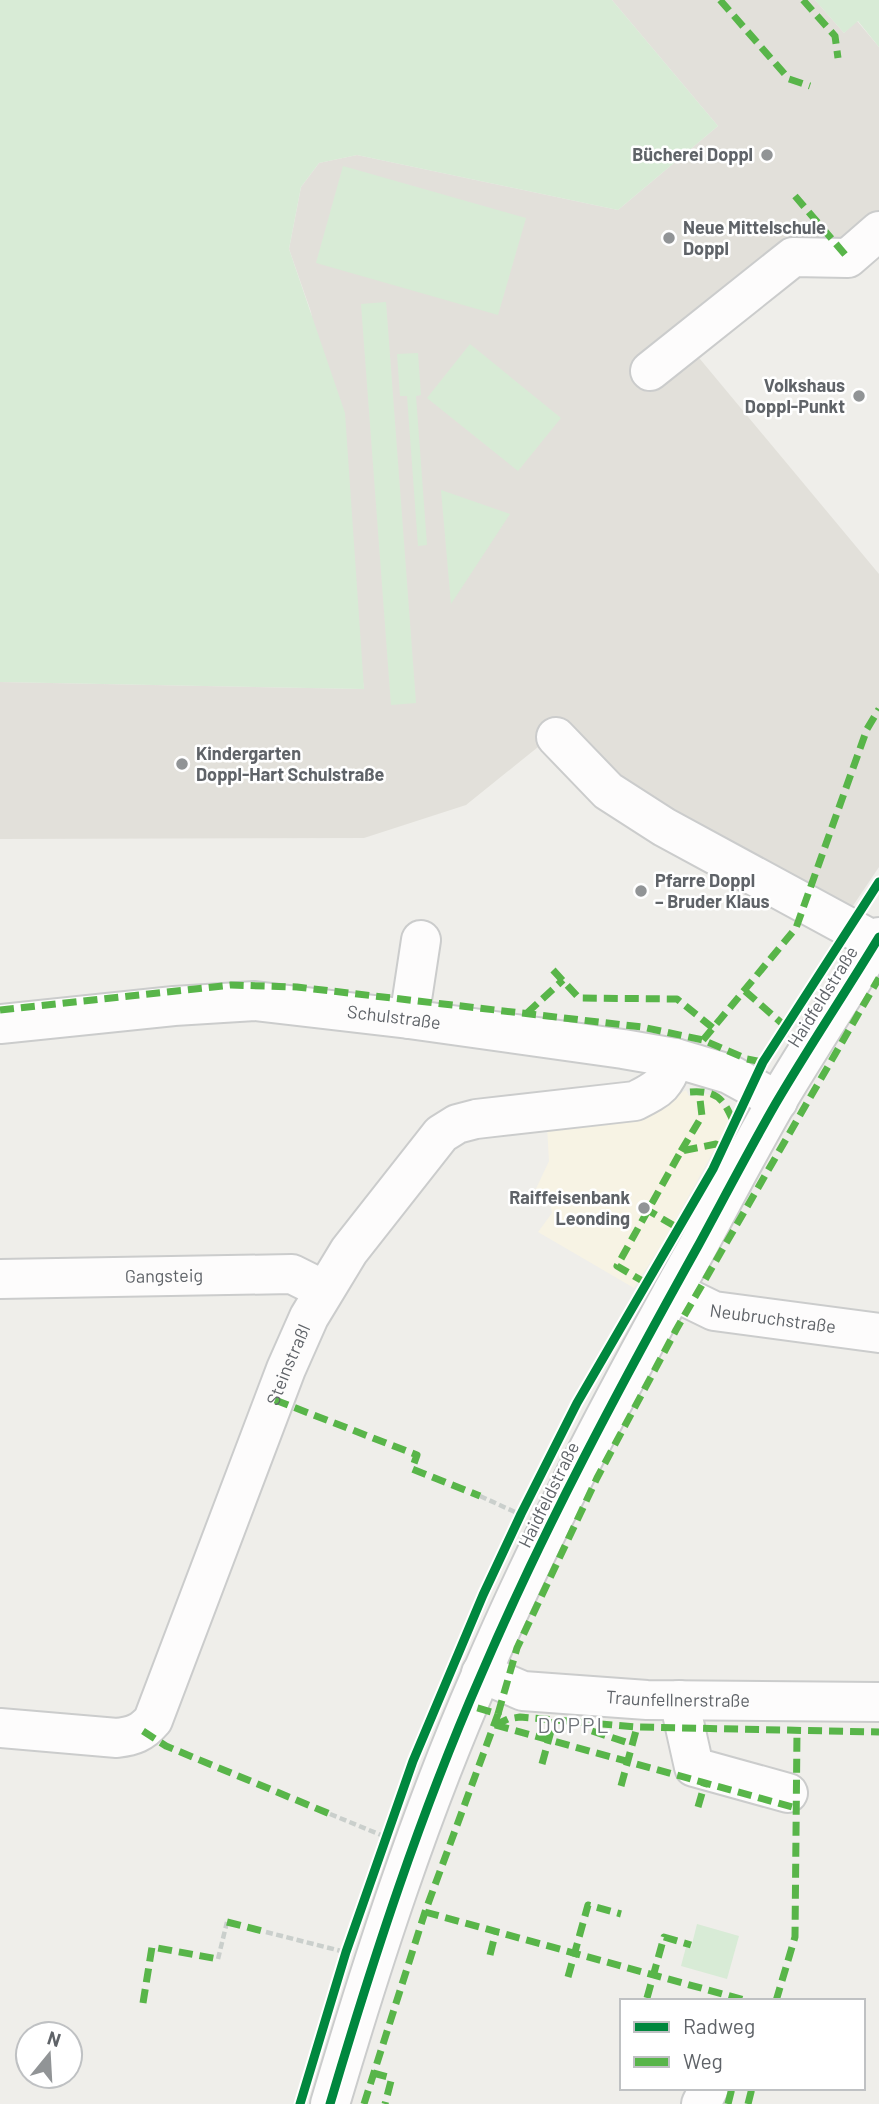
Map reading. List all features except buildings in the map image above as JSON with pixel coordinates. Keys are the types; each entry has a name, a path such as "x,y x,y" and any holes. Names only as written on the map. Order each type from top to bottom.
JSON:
{"street":[{"path":"650,371 793,257 848,258 879,231"},
{"path":"556,737 608,791 752,876 877,940"},
{"path":"409,1019 421,940"},
{"name":"Haidfeldstraße","path":"330,2104 423,1815 481,1673 620,1388 778,1101 877,940"},
{"name":"Schulstraße","path":"0,1024 174,1006 255,1001 409,1019 675,1058 729,1074 778,1101"},
{"name":"Steinstraßl","path":"0,1728 117,1738 143,1731 153,1720 286,1369 309,1317 349,1251 441,1135 457,1124 475,1119 635,1101 655,1091 667,1079 675,1058"},
{"name":"Gangsteig","path":"0,1279 292,1274 324,1290"},
{"name":"Neubruchstraße","path":"673,1291 714,1311 879,1333"},
{"name":"Traunfellnerstraße","path":"481,1673 523,1691 647,1700 879,1702"},
{"path":"680,1700 694,1767 788,1793"}],"path":[{"path":"480,1496 521,1514"},
{"path":"330,1814 386,1837"},
{"path":"218,1959 227,1922"},
{"path":"265,1932 346,1952"}],"shaded area":[{"path":"612,0 815,0 844,33 857,21 879,47 879,225 808,265 695,353 879,574 879,867 836,931 543,743 466,805 364,838 0,839 0,682 364,689 311,312 289,249 301,187 319,163 357,155 618,210 718,126"},
{"path":"686,1090 689,1096 707,1094 717,1099 728,1116 728,1125 665,1239 634,1288 538,1232 552,1213 551,1207 533,1195 549,1161 547,1126 668,1101"}],"green space":[{"path":"0,0 612,0 718,126 618,210 357,155 319,163 301,187 289,249 345,413 364,689 0,682"},
{"path":"815,0 879,0 879,47 858,21 844,33"},
{"path":"343,166 526,218 498,315 316,263"},
{"path":"386,302 416,703 391,705 361,304"},
{"path":"470,344 561,418 518,471 427,398"},
{"path":"418,353 421,395 416,396 427,545 418,546 407,396 400,396 397,354"},
{"path":"441,490 510,514 451,604"},
{"path":"697,1924 739,1936 727,1979 681,1966 686,1947 691,1948"}],"marked path":[{"path":"720,0 789,79 810,86"},
{"path":"803,0 835,36 838,58"},
{"path":"795,196 848,258"},
{"path":"703,1040 796,928 867,729 879,709"},
{"path":"553,970 579,998 677,999 713,1028"},
{"path":"498,1714 517,1648 597,1478 676,1330 879,978"},
{"path":"527,1013 563,980"},
{"path":"0,1010 231,985 297,987 642,1027 703,1040 747,1059 763,1062"},
{"path":"745,991 786,1027"},
{"path":"681,1151 702,1116 699,1091"},
{"path":"690,1092 715,1095 724,1103 735,1125"},
{"path":"646,1283 617,1266 681,1151 716,1144 723,1148"},
{"path":"644,1208 678,1228"},
{"path":"275,1400 417,1455 412,1469 480,1496"},
{"path":"364,2104 425,1912 498,1714 468,1705"},
{"path":"495,1725 520,1717 637,1727 879,1732"},
{"path":"542,1764 554,1720"},
{"path":"495,1725 796,1808"},
{"path":"621,1786 637,1727"},
{"path":"143,1731 166,1746 330,1814"},
{"path":"592,1731 632,1744"},
{"path":"777,1999 795,1937 797,1731"},
{"path":"698,1807 705,1783"},
{"path":"568,1977 588,1905 621,1914"},
{"path":"425,1912 741,1999"},
{"path":"227,1922 266,1932"},
{"path":"490,1955 496,1931"},
{"path":"647,1998 664,1937 691,1945"},
{"path":"143,2003 152,1947 218,1959"},
{"path":"373,2073 388,2077 391,2081 385,2104"},
{"path":"728,2104 732,2090"},
{"path":"748,2104 752,2090"}],"cycle path":[{"path":"300,2104 346,1952 413,1761 483,1595 521,1514 577,1403 713,1169 763,1062 879,882"},
{"path":"330,2104 363,1995 418,1834 459,1727 505,1620 612,1405 756,1138 879,937"}],"place":[{"name":"Bücherei Doppl","path":"767,155"},
{"name":"Neue Mittelschule Doppl","path":"669,238"},
{"name":"Volkshaus Doppl-Punkt","path":"859,396"},
{"name":"Kindergarten Doppl-Hart Schulstraße","path":"182,764"},
{"name":"Pfarre Doppl – Bruder Klaus","path":"641,891"},
{"name":"Raiffeisenbank Leonding","path":"644,1208"}],"district":[{"name":"DOPPL","path":"574,1726"}]}
